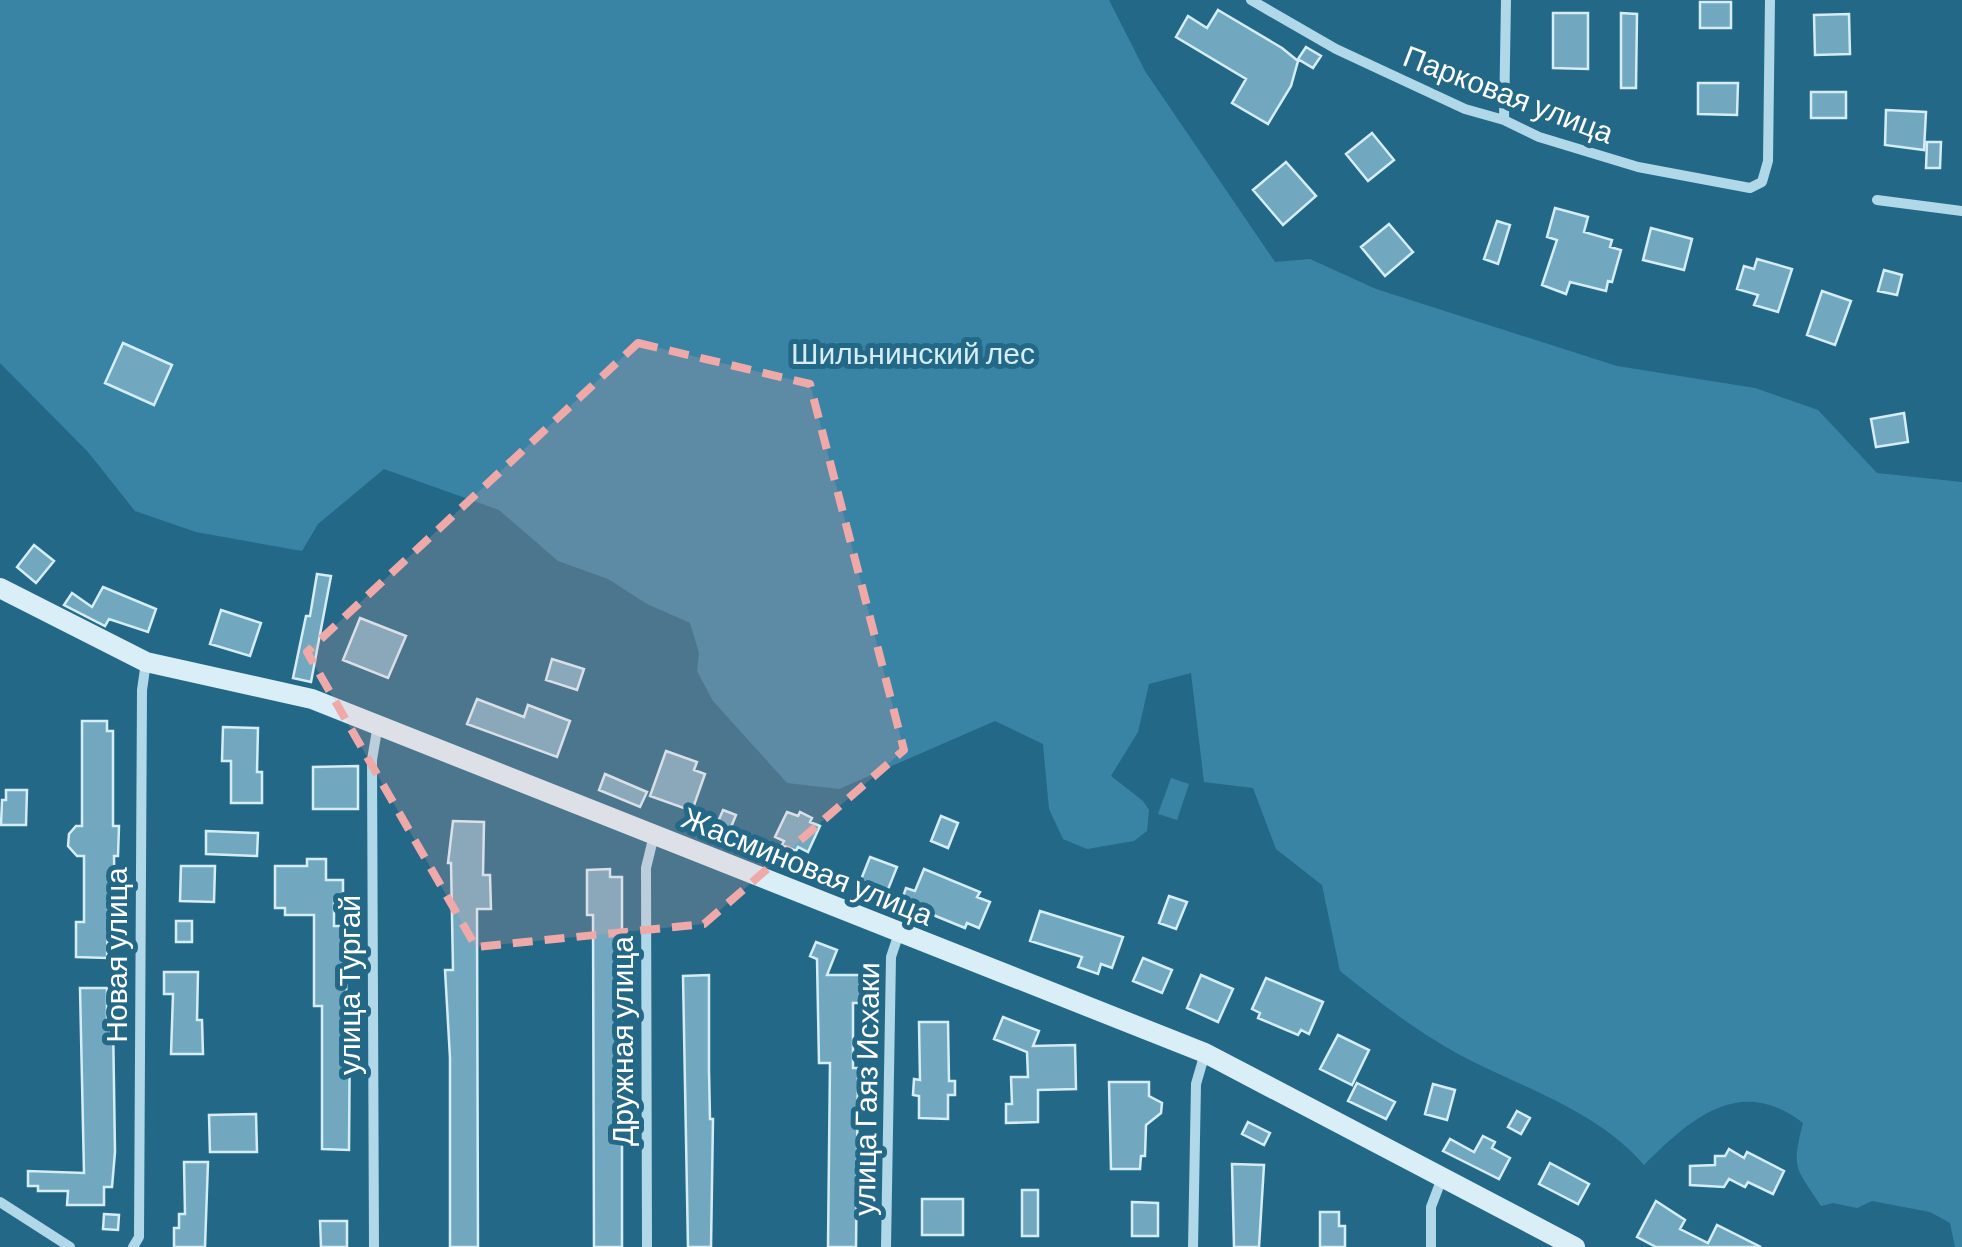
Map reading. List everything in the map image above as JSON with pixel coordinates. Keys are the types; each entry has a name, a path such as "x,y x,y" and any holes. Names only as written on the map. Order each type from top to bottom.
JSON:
{"street":[{"name":"Парковая улица","path":"1251,0 1336,50 1465,109 1504,120 1539,137 1638,168 1750,188 1762,182 1768,161 1770,0"},
{"path":"1504,120 1506,0"},
{"path":"1877,200 1962,211"},
{"name":"Жасминовая улица","path":"0,588 146,662 298,694 1205,1053 1575,1247"},
{"name":"Новая улица","path":"133,1247 139,1238 142,690 146,662"},
{"name":"улица Тургай","path":"374,1247 372,760 378,724"},
{"name":"Дружная улица","path":"647,1247 646,868 654,836"},
{"name":"улица Гаяз Исхаки","path":"886,1247 890,974 898,934"},
{"path":"1192,1247 1196,1084 1205,1053"},
{"path":"1431,1247 1431,1207 1442,1178"},
{"path":"0,1202 70,1247"}],"highlighted area":[{"path":"638,343 810,384 904,750 704,924 476,947 307,652"}],"green space":[{"name":"Шильнинский лес","path":"0,0 1109,0 1145,71 1275,262 1310,259 1376,289 1617,366 1755,388 1818,410 1877,473 1962,482 1962,1247 1955,1247 1950,1223 1930,1212 1872,1201 1857,1208 1833,1203 1821,1206 1798,1168 1803,1123 1780,1109 1758,1102 1717,1108 1679,1132 1644,1165 1604,1129 1460,1055 1383,1005 1340,971 1322,885 1276,849 1253,788 1204,782 1191,673 1149,684 1138,732 1111,776 1149,810 1147,831 1134,841 1087,849 1063,839 1049,809 1043,744 995,721 839,789 787,783 713,701 697,671 699,653 690,623 647,604 608,579 558,561 499,510 384,469 318,524 302,551 196,532 135,511 88,452 0,363"},
{"path":"1171,778 1189,784 1177,820 1158,814"}],"building":[{"path":"1700,2 1731,2 1731,28 1700,28"},
{"path":"1218,10 1298,61 1291,86 1268,124 1232,103 1246,79 1176,37 1188,16 1207,28"},
{"path":"1553,13 1588,13 1588,69 1553,68"},
{"path":"1621,13 1637,14 1636,88 1621,88"},
{"path":"1849,14 1850,54 1815,55 1814,15"},
{"path":"1306,47 1321,56 1313,68 1298,59"},
{"path":"1698,83 1738,83 1737,115 1698,114"},
{"path":"1811,92 1846,92 1846,118 1811,118"},
{"path":"1886,110 1926,112 1924,150 1885,145"},
{"path":"1372,133 1394,160 1368,181 1346,154"},
{"path":"1927,142 1941,142 1940,168 1926,168"},
{"path":"1286,162 1316,196 1283,225 1253,190"},
{"path":"1555,208 1588,217 1584,232 1612,240 1610,247 1621,250 1606,291 1570,282 1566,294 1542,285 1557,240 1547,237"},
{"path":"1497,221 1510,225 1498,264 1484,259"},
{"path":"1389,224 1413,252 1385,276 1361,247"},
{"path":"1651,228 1692,239 1684,270 1643,260"},
{"path":"1757,259 1792,269 1778,312 1754,305 1758,295 1737,289 1744,266 1754,269"},
{"path":"1884,270 1902,275 1897,295 1878,291"},
{"path":"1822,291 1851,301 1835,345 1807,335"},
{"path":"123,343 172,365 154,405 105,383"},
{"path":"1904,413 1908,442 1876,447 1871,419"},
{"path":"34,545 54,561 36,583 17,567"},
{"path":"317,574 331,576 311,682 293,678"},
{"path":"103,587 156,609 148,632 109,619 105,626 64,605 72,593 92,607"},
{"path":"221,610 261,623 250,656 210,644"},
{"path":"360,618 406,636 388,678 343,660"},
{"path":"552,659 584,669 577,690 546,680"},
{"path":"477,699 524,717 528,705 570,721 557,757 467,724"},
{"path":"82,721 107,721 107,731 113,731 113,826 119,826 118,856 114,856 115,910 108,910 107,958 76,957 76,922 84,922 84,856 77,856 68,846 69,834 76,826 82,826"},
{"path":"223,727 258,728 257,772 262,772 262,803 231,803 231,761 222,761"},
{"path":"666,751 697,762 694,770 705,774 692,811 650,796"},
{"path":"358,766 358,809 313,809 313,767"},
{"path":"605,774 647,792 640,807 599,790"},
{"path":"6,790 27,790 26,825 1,825"},
{"path":"723,810 736,815 727,837 714,831"},
{"path":"787,812 798,816 800,812 820,826 808,852 782,845 784,841 775,837"},
{"path":"941,816 958,823 948,848 931,841"},
{"path":"453,821 484,822 483,875 490,875 491,909 477,909 478,1247 450,1247 450,1058 445,970 453,970 448,863"},
{"path":"206,831 258,833 257,856 206,854"},
{"path":"870,857 897,867 887,892 876,888 874,893 858,887"},
{"path":"307,859 326,859 326,880 343,880 343,901 334,900 334,926 342,926 343,976 350,1021 349,1150 322,1149 322,1006 314,1006 314,915 285,915 285,908 275,908 275,866 307,866"},
{"path":"181,866 215,866 214,902 180,901"},
{"path":"610,869 610,877 622,877 622,1247 594,1247 593,915 587,915 587,870"},
{"path":"924,869 980,892 977,897 990,902 979,928 967,923 965,928 916,908 913,916 898,911 906,888 915,891"},
{"path":"1169,896 1187,902 1176,929 1159,923"},
{"path":"1040,911 1123,937 1112,968 1101,964 1098,974 1078,967 1082,957 1030,941"},
{"path":"176,921 192,921 192,942 176,942"},
{"path":"816,942 837,950 827,975 867,975 867,1003 853,1003 853,1068 858,1068 856,1247 828,1247 830,1063 819,1063 817,959 810,956"},
{"path":"1143,958 1172,970 1162,993 1133,981"},
{"path":"164,972 198,972 197,1020 202,1020 203,1054 171,1054 173,994 164,994"},
{"path":"709,975 711,1247 688,1247 683,976"},
{"path":"1201,975 1233,989 1218,1022 1187,1008"},
{"path":"1266,978 1323,1002 1309,1034 1301,1030 1298,1035 1258,1018 1260,1013 1252,1009"},
{"path":"80,988 107,988 107,1021 113,1021 115,1152 112,1187 104,1187 104,1205 67,1205 68,1191 38,1191 38,1186 28,1186 28,1171 84,1173"},
{"path":"1003,1017 1039,1031 1033,1046 1075,1045 1076,1089 1038,1090 1038,1122 1006,1123 1006,1104 1012,1104 1011,1077 1028,1077 1027,1052 994,1039"},
{"path":"919,1022 948,1022 949,1081 955,1081 955,1095 948,1095 948,1119 919,1118 919,1096 913,1095 914,1079 920,1080"},
{"path":"1338,1035 1369,1050 1352,1085 1320,1069"},
{"path":"1109,1082 1149,1082 1149,1096 1162,1103 1161,1113 1146,1125 1145,1156 1141,1156 1140,1169 1111,1169"},
{"path":"1357,1083 1395,1102 1386,1119 1348,1101"},
{"path":"1433,1084 1455,1090 1447,1120 1425,1114"},
{"path":"1517,1111 1530,1118 1521,1134 1508,1127"},
{"path":"256,1114 257,1152 210,1152 209,1115"},
{"path":"1248,1122 1270,1133 1264,1145 1242,1134"},
{"path":"1483,1136 1495,1142 1492,1148 1510,1158 1499,1179 1443,1151 1450,1139 1474,1152"},
{"path":"1729,1149 1744,1158 1747,1152 1784,1171 1773,1194 1748,1182 1745,1187 1729,1179 1724,1187 1690,1185 1690,1166 1715,1165 1715,1156 1725,1156"},
{"path":"184,1162 208,1162 205,1247 174,1247 174,1228 179,1228 179,1214 185,1214"},
{"path":"1550,1163 1589,1184 1578,1204 1539,1184"},
{"path":"1232,1164 1264,1165 1259,1247 1234,1247"},
{"path":"1022,1190 1038,1190 1038,1236 1022,1236"},
{"path":"922,1199 963,1199 963,1235 922,1235"},
{"path":"1656,1201 1685,1220 1680,1229 1708,1243 1717,1225 1761,1247 1656,1247 1637,1237"},
{"path":"1132,1202 1158,1203 1158,1236 1132,1236"},
{"path":"1320,1212 1339,1212 1339,1226 1345,1226 1345,1247 1320,1247"},
{"path":"104,1214 119,1215 118,1230 103,1229"},
{"path":"320,1221 347,1221 347,1247 321,1247"}]}
